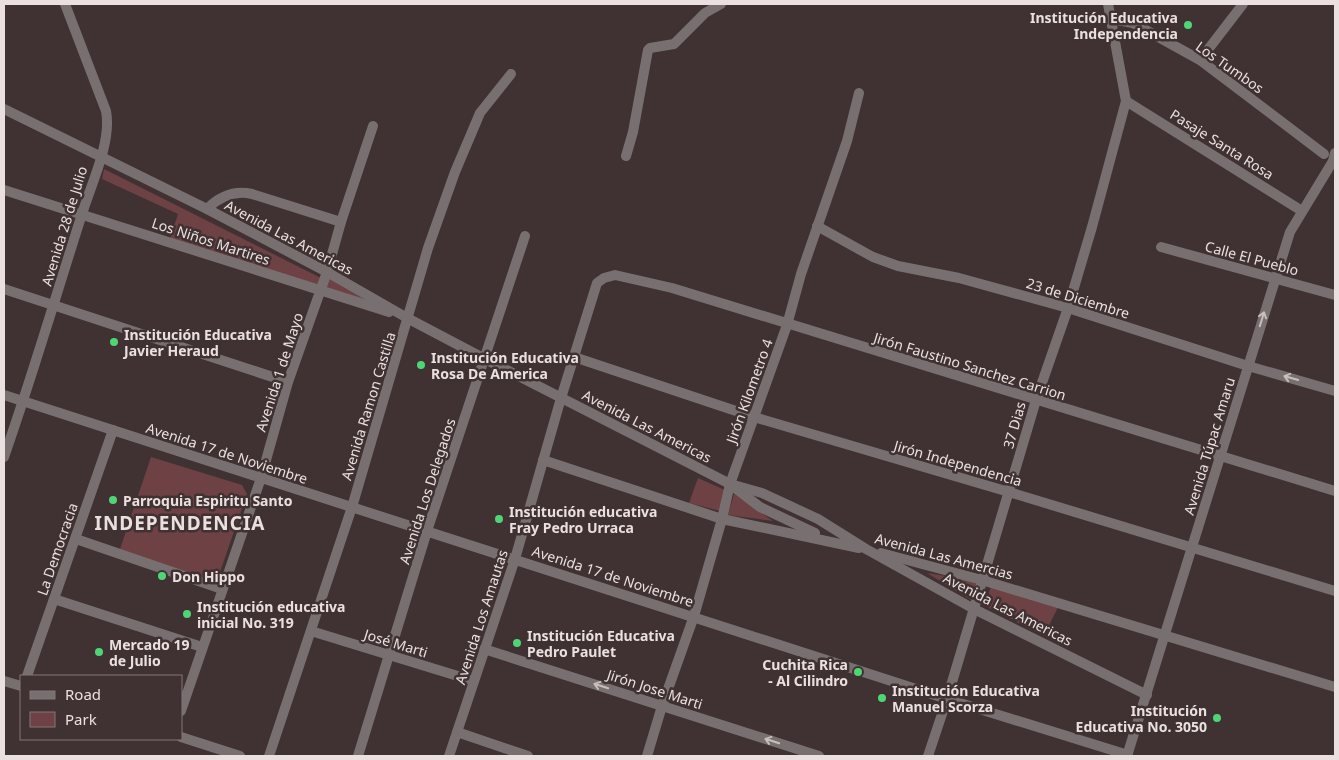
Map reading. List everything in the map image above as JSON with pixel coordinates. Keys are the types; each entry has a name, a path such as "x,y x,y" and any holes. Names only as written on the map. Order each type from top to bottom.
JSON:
{"street":[{"name":"Avenida 28 de Julio","path":"4,457 54,305 100,156 107,126 106,111 65,4"},
{"path":"626,156 633,132 648,50 674,44 705,13 721,4"},
{"path":"1108,4 1126,101"},
{"path":"1200,60 1243,4"},
{"name":"Los Tumbos","path":"1112,19 1133,24 1200,60 1324,154"},
{"name":"Avenida Ramon Castilla","path":"269,756 352,507 428,248 455,172 480,113 511,74"},
{"name":"Jirón Kilometro 4","path":"647,756 662,706 694,616 730,484 787,325 801,274 847,141 859,93"},
{"name":"Pasaje Santa Rosa","path":"1126,101 1302,211"},
{"name":"37 Dias","path":"928,756 947,699 1036,400 1068,308 1126,101"},
{"name":"Avenida Las Americas","path":"4,109 207,209 327,272 485,359 730,484 762,493 810,516 974,609 1147,695"},
{"name":"Avenida 1 de Mayo","path":"182,709 261,478 288,382 327,272 341,222 373,126"},
{"name":"Avenida Túpac Amaru","path":"1128,755 1274,278 1290,232 1335,158"},
{"name":"Los Niños Martires","path":"4,190 82,213 409,318"},
{"path":"207,209 222,197 233,192 240,192 341,222"},
{"name":"23 de Diciembre","path":"817,226 872,257 898,266 959,278 1068,308 1248,366 1335,391"},
{"name":"Avenida Los Delegados","path":"358,756 427,531 525,236"},
{"name":"Calle El Pueblo","path":"1161,247 1335,296"},
{"name":"Jirón Faustino Sanchez Carrion","path":"597,284 604,278 615,275 672,288 787,325 1335,491"},
{"name":"Avenida Los Amautas","path":"449,756 515,559 561,398 597,284"},
{"path":"4,289 288,382"},
{"name":"Jirón Independencia","path":"574,357 754,418 1009,492 1335,591"},
{"name":"Avenida 17 de Noviembre","path":"4,395 947,699 1128,755"},
{"name":"La Democracia","path":"26,675 113,430"},
{"name":"Avenida Las Amercias","path":"543,460 722,519 866,549 982,580 1335,687"},
{"path":"730,484 760,507 808,531 866,549"},
{"path":"76,539 222,589"},
{"path":"54,599 202,647"},
{"name":"José Marti","path":"311,631 474,681"},
{"name":"Jirón Jose Marti","path":"484,649 819,756"},
{"path":"4,681 20,686"},
{"path":"457,732 528,756"},
{"path":"182,737 240,756"}],"green space":[{"path":"104,169 321,278 318,287 170,239 178,214 102,179"},
{"path":"328,274 384,307 324,290"},
{"path":"151,457 242,485 247,494 220,572 206,579 119,552"},
{"path":"698,478 727,491 720,511 689,503"},
{"path":"734,494 773,521 728,515"},
{"path":"927,573 978,581 971,600"},
{"path":"991,586 1059,605 1044,636 985,606"}],"place":[{"name":"Institución Educativa Independencia","path":"1188,25"},
{"name":"Institución Educativa Javier Heraud","path":"114,342"},
{"name":"Institución Educativa Rosa De America","path":"421,365"},
{"name":"Parroquia Espiritu Santo","path":"113,500"},
{"name":"Institución educativa Fray Pedro Urraca","path":"499,519"},
{"name":"Don Hippo","path":"162,576"},
{"name":"Institución educativa inicial No. 319","path":"187,614"},
{"name":"Institución Educativa Pedro Paulet","path":"517,643"},
{"name":"Mercado 19 de Julio","path":"99,652"},
{"name":"Cuchita Rica - Al Cilindro","path":"858,672"},
{"name":"Institución Educativa Manuel Scorza","path":"882,698"},
{"name":"Institución Educativa No. 3050","path":"1217,718"}],"district":[{"name":"INDEPENDENCIA","path":"180,523"}]}
